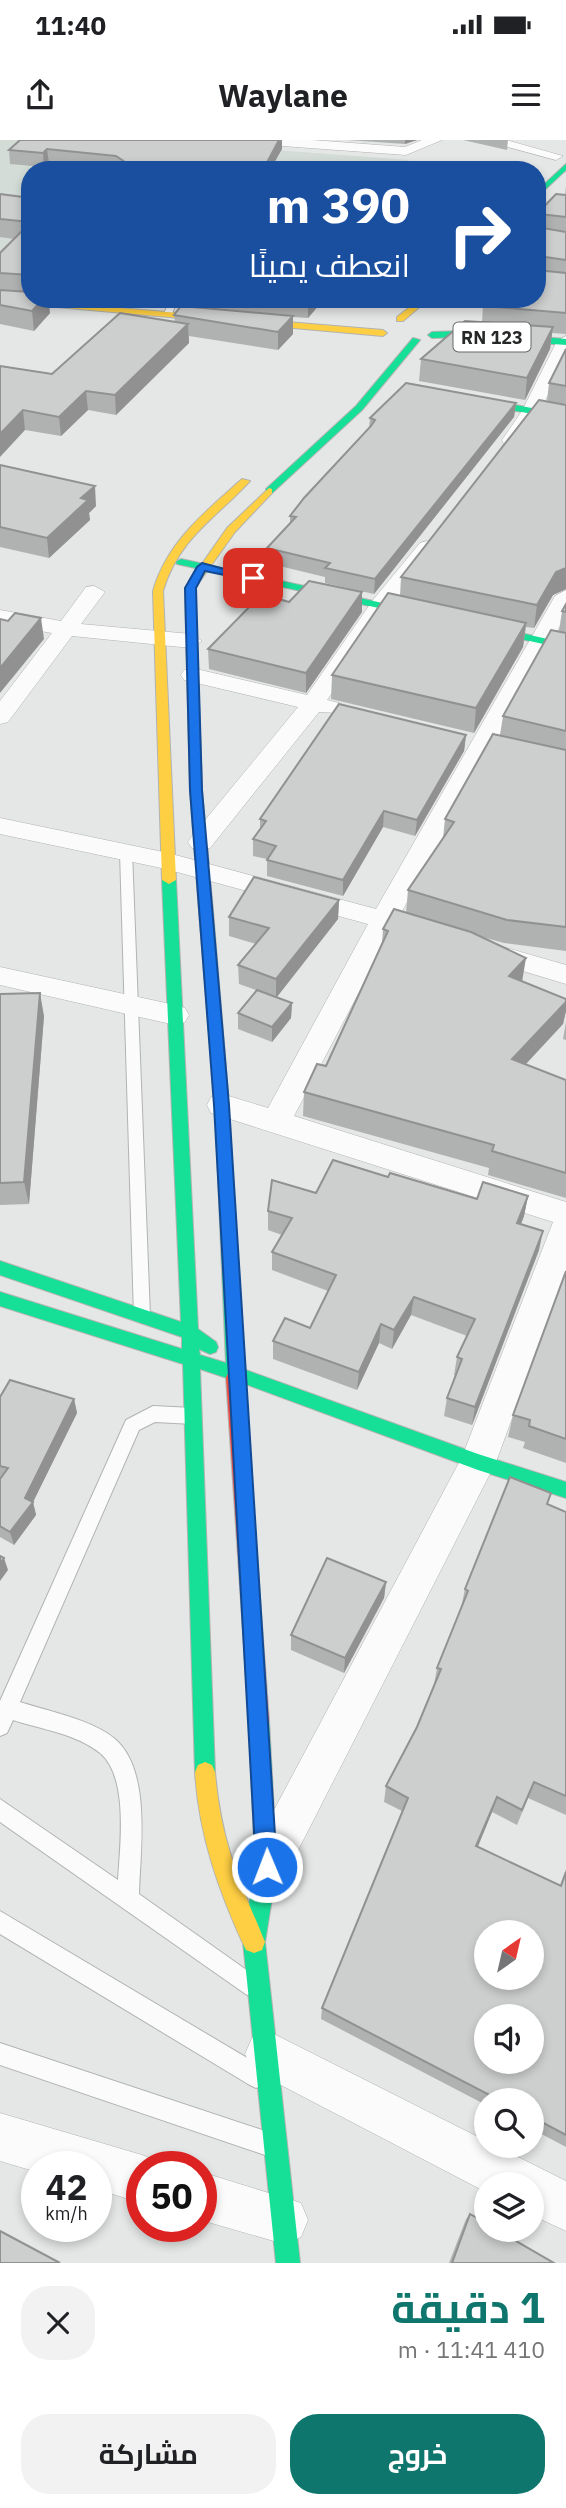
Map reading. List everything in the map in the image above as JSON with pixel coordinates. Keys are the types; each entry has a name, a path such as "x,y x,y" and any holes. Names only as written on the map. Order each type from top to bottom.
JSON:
{"main road":[{"path":"546,183 562,163"},
{"path":"0,286 21,288"},
{"path":"0,300 21,301"},
{"path":"192,308 349,322 416,340"},
{"path":"388,331 415,308"},
{"path":"388,331 434,325"},
{"path":"286,2241 270,2070 254,1941 267,1867 235,1373 222,1105 201,842 190,588 202,567 232,529 390,385 416,340 434,325"},
{"name":"RN 123","path":"434,325 562,342"},
{"path":"363,380 390,385"},
{"path":"450,396 566,417"},
{"path":"254,1941 223,1878 210,1824 158,640 159,585 172,561 200,523 259,468"},
{"path":"200,523 232,529"},
{"path":"172,561 566,646"},
{"path":"0,1268 189,1332 214,1350 235,1373"},
{"path":"0,1299 191,1362 235,1373 478,1462 566,1490"}],"street":[{"path":"255,140 315,142 406,151 435,140"},
{"path":"489,140 562,163"},
{"path":"546,206 566,208"},
{"path":"495,461 531,411 562,342"},
{"path":"201,842 313,704 381,605 438,533"},
{"path":"0,717 94,592"},
{"path":"276,1122 384,919 495,748 540,640 566,596"},
{"path":"0,617 67,629 158,640 191,641"},
{"path":"192,675 353,714"},
{"path":"457,739 495,748"},
{"path":"0,826 168,860 423,931"},
{"path":"462,943 566,975"},
{"path":"0,976 175,1016"},
{"path":"222,1105 566,1214"},
{"path":"267,1867 478,1462 566,1227"},
{"path":"270,2070 495,2172"},
{"path":"0,2137 126,2174"},
{"path":"544,2195 566,2207"},
{"path":"217,2204 286,2241"}],"lane":[{"path":"126,852 142,1316"},
{"path":"128,1899 129,1782 118,1756 94,1738 4,1717 132,1425 153,1414 194,1416"},
{"path":"0,1809 261,1994"},
{"path":"0,1922 270,2070"},
{"path":"0,2054 277,2147"}],"shaded area":[{"path":"0,140 137,140 409,160 21,161 21,283 0,282"}],"building":[{"path":"20,140 279,140 268,161 124,161 116,156 47,149 43,153 9,150"},
{"path":"0,194 21,197 21,221 0,219"},
{"path":"556,194 566,195 566,217 546,215 546,205"},
{"path":"546,229 566,232 566,260 546,257"},
{"path":"21,232 21,274 0,273 0,253"},
{"path":"546,271 566,273 566,313 507,308 546,308"},
{"path":"0,290 21,291 21,308 35,308 32,311 0,305"},
{"path":"179,308 203,308 293,316 278,332 174,315"},
{"path":"120,313 188,324 115,395 86,391 59,417 23,410 0,434 0,366 52,374"},
{"path":"465,321 553,327 527,378 421,359"},
{"path":"566,349 566,386 549,383"},
{"path":"406,383 516,403 375,579 325,568 330,563 267,548 296,517 290,516 304,498 371,426 375,420 370,418"},
{"path":"539,400 566,405 566,568 556,572 537,605 401,577"},
{"path":"0,465 95,486 81,498 88,500 47,538 0,527"},
{"path":"309,581 362,592 306,673 208,649 262,594 289,602"},
{"path":"388,593 526,623 476,708 332,675"},
{"path":"15,613 41,618 0,668 0,619 8,621"},
{"path":"551,630 566,633 566,731 503,716"},
{"path":"339,704 466,735 417,820 384,811 343,880 267,860 276,846 253,839 266,821 260,819"},
{"path":"493,734 566,750 566,927 507,920 408,890 454,822 445,819"},
{"path":"254,877 339,900 276,979 238,965 269,928 229,917"},
{"path":"394,909 471,932 526,958 509,976 566,999 512,1059 566,1080 566,1173 492,1151 494,1145 304,1092 317,1064 326,1066 388,931 383,929"},
{"path":"257,990 292,1003 272,1027 238,1013"},
{"path":"40,993 24,1182 0,1183 0,994"},
{"path":"333,1160 388,1177 390,1173 477,1199 483,1182 528,1196 517,1223 543,1231 475,1407 447,1398 462,1359 457,1357 475,1319 414,1297 394,1330 381,1324 359,1372 273,1341 285,1318 310,1328 336,1275 272,1252 292,1218 268,1211 272,1180 316,1193"},
{"path":"566,1271 566,1439 529,1426 530,1420 513,1415"},
{"path":"10,1380 74,1399 25,1498 33,1502 10,1532 0,1526 0,1479 8,1468 0,1466 0,1397"},
{"path":"510,1477 551,1493 547,1504 566,1512 566,1796 534,1782 522,1810 497,1797 476,1846 561,1886 566,1872 566,2135 544,2123 544,2088 476,2088 322,2008 408,1798 386,1786 417,1727 441,1669 437,1668 468,1591 465,1589"},
{"path":"327,1558 386,1582 345,1658 291,1635"},
{"path":"470,2214 474,2216 474,2242 518,2242 554,2263 452,2263"},
{"path":"0,2231 60,2263 0,2263"}],"traffic: fast":[{"path":"546,186 566,166"},
{"path":"432,335 463,334 566,342"},
{"path":"269,491 359,408 416,340"},
{"path":"465,399 566,417"},
{"path":"181,562 566,646"},
{"path":"169,880 194,1416 205,1772"},
{"path":"206,911 222,1105 235,1377"},
{"path":"0,1268 189,1332 210,1347"},
{"path":"0,1299 235,1373 478,1462 566,1490"},
{"path":"259,1721 266,1867 254,1942 288,2263"}],"traffic: slow":[{"path":"0,300 21,302"},
{"path":"93,308 383,333"},
{"path":"400,319 414,308"},
{"path":"169,880 158,591 171,559 192,530 245,481"},
{"path":"206,911 196,790 190,588 231,530 269,491"},
{"path":"205,1772 214,1840 254,1942"}],"traffic: jam":[{"path":"235,1377 259,1721"}],"route":[{"path":"253,578 202,567 190,588 196,790 222,1105 235,1373 267,1867"}]}
